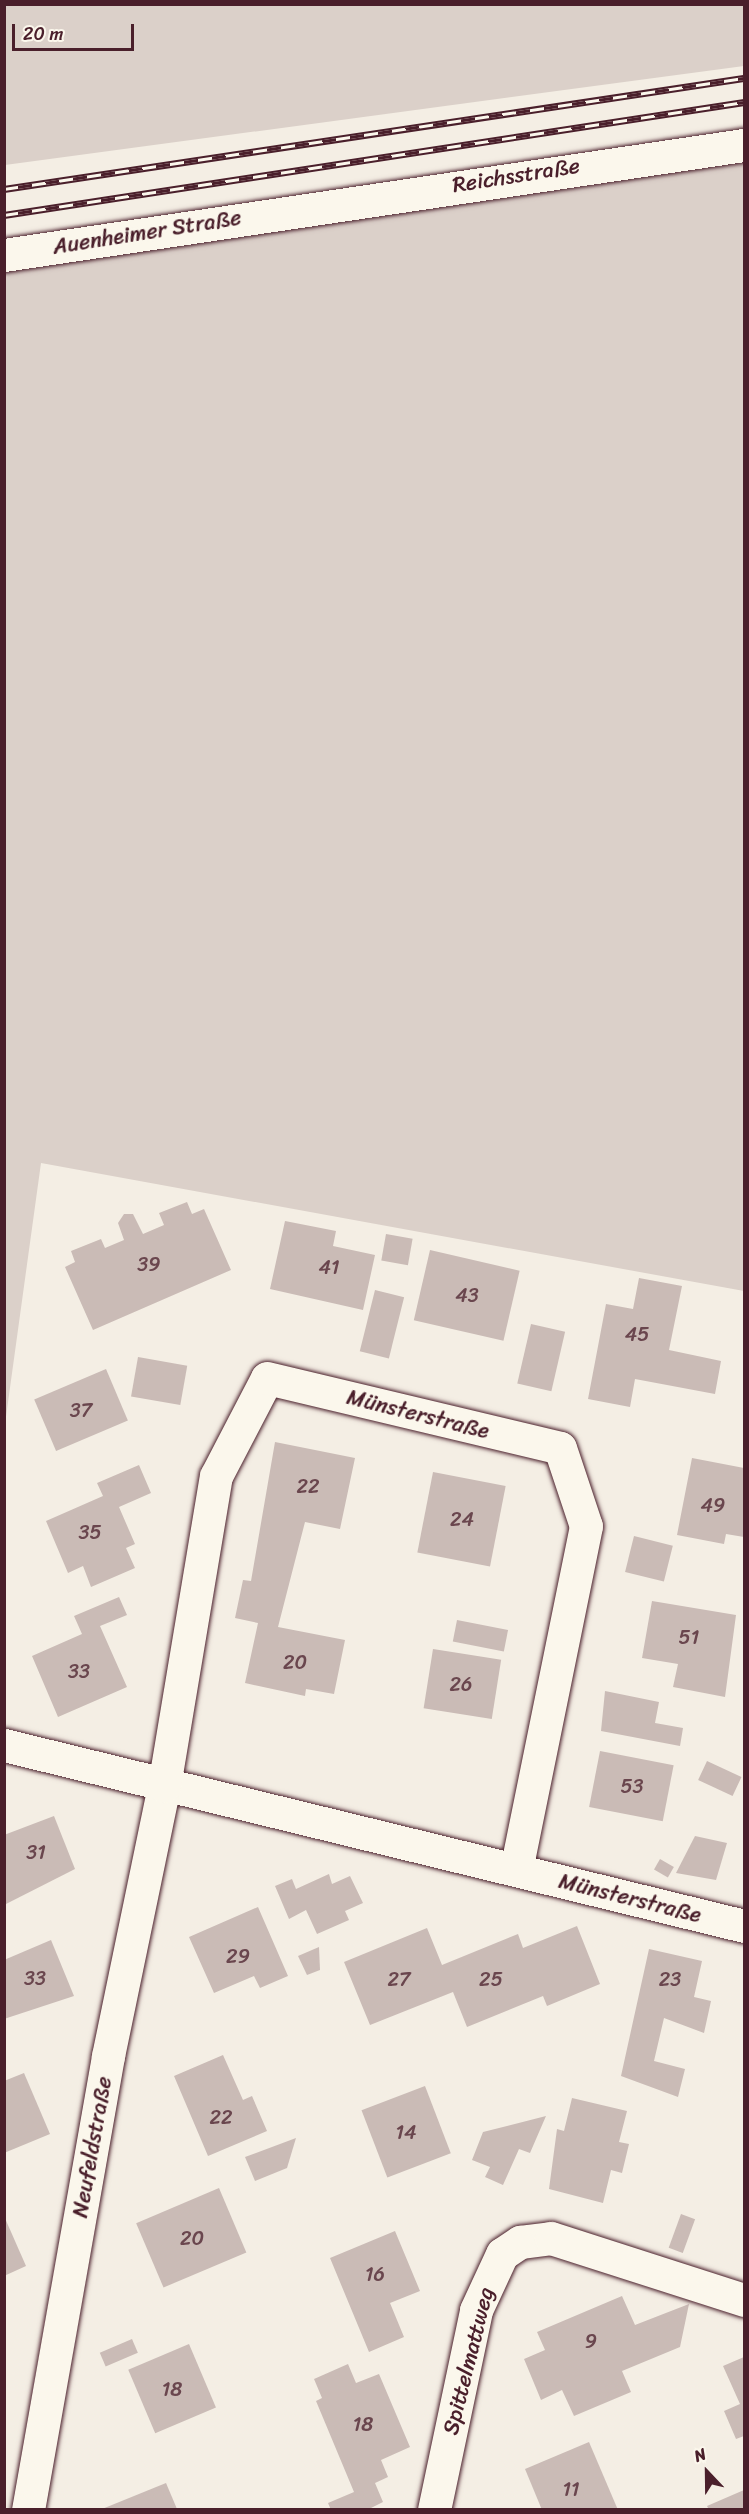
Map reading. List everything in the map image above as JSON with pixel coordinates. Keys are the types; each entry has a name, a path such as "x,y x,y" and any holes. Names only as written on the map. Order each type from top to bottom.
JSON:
{"street":[{"name":"Reichsstraße","path":"289,210 744,145"},
{"name":"Auenheimer Straße","path":"4,255 289,210"},
{"name":"Münsterstraße","path":"164,1785 216,1476 267,1378 560,1448 586,1526 516,1870"},
{"name":"Münsterstraße","path":"4,1745 744,1926"},
{"name":"Neufeldstraße","path":"28,2510 108,2056 164,1785"},
{"name":"Spittelmattweg","path":"434,2510 476,2310 502,2254 520,2242 551,2238 744,2300"}],"shaded area":[{"path":"5,4 744,5 744,66 5,165"},
{"path":"744,149 744,1291 41,1163 5,1424 5,250"}],"building":[{"path":"187,1202 192,1214 204,1209 231,1270 93,1330 65,1267 75,1262 71,1251 101,1239 105,1248 124,1240 118,1223 124,1214 133,1214 143,1234 164,1225 159,1213"},
{"path":"285,1221 336,1231 333,1246 375,1255 363,1310 270,1289"},
{"path":"386,1234 413,1239 408,1265 381,1261"},
{"path":"430,1250 520,1271 503,1341 414,1320"},
{"path":"639,1278 682,1286 669,1350 721,1361 715,1394 635,1379 630,1407 588,1399 606,1304 633,1309"},
{"path":"375,1290 404,1297 389,1358 360,1351"},
{"path":"531,1324 565,1332 551,1391 517,1383"},
{"path":"138,1357 187,1366 180,1405 131,1396"},
{"path":"106,1369 128,1421 56,1451 34,1399"},
{"path":"275,1442 355,1458 340,1529 305,1522 278,1627 345,1640 334,1694 306,1689 305,1696 245,1683 258,1623 235,1618 243,1580 251,1581"},
{"path":"692,1458 744,1468 744,1537 726,1534 724,1544 677,1535"},
{"path":"139,1465 151,1493 119,1507 135,1544 126,1548 135,1568 91,1587 83,1566 68,1573 46,1521 103,1496 97,1483"},
{"path":"433,1472 506,1486 490,1567 417,1552"},
{"path":"634,1536 673,1546 664,1582 625,1572"},
{"path":"119,1597 127,1615 100,1626 127,1687 58,1717 32,1656 82,1634 74,1616"},
{"path":"652,1601 736,1615 725,1697 673,1687 678,1664 642,1658"},
{"path":"457,1620 508,1630 504,1652 453,1642"},
{"path":"433,1649 501,1660 492,1719 424,1708"},
{"path":"605,1691 659,1702 655,1723 683,1728 680,1746 601,1731"},
{"path":"600,1751 674,1765 663,1821 589,1807"},
{"path":"707,1761 741,1777 733,1796 698,1780"},
{"path":"54,1816 75,1869 4,1905 4,1835"},
{"path":"695,1836 727,1843 716,1880 676,1873"},
{"path":"660,1859 674,1867 668,1877 654,1869"},
{"path":"329,1874 332,1884 350,1876 363,1903 345,1911 349,1920 317,1934 306,1910 289,1919 275,1886 292,1879 296,1889"},
{"path":"258,1907 288,1976 260,1988 254,1976 214,1993 189,1937"},
{"path":"577,1926 600,1984 547,2006 543,1996 467,2027 453,1992 370,2025 344,1962 427,1928 442,1965 518,1934 523,1948"},
{"path":"51,1940 74,1996 4,2019 4,1960"},
{"path":"319,1947 320,1970 307,1975 298,1956"},
{"path":"649,1949 702,1961 694,1997 711,2001 704,2033 664,2018 654,2061 685,2069 678,2097 621,2076"},
{"path":"223,2055 243,2100 252,2096 267,2131 208,2156 174,2076"},
{"path":"24,2073 50,2134 4,2153 4,2081"},
{"path":"425,2086 451,2153 387,2178 362,2110"},
{"path":"572,2098 627,2111 619,2142 629,2144 622,2173 611,2170 603,2203 549,2189 557,2129 564,2131"},
{"path":"546,2116 530,2153 519,2149 503,2185 485,2177 490,2167 472,2160 483,2132"},
{"path":"296,2138 287,2168 255,2181 245,2157"},
{"path":"219,2188 246,2252 164,2288 136,2223"},
{"path":"681,2214 695,2219 683,2253 669,2248"},
{"path":"4,2216 26,2266 4,2276"},
{"path":"395,2231 420,2291 390,2303 404,2337 369,2352 330,2258"},
{"path":"622,2296 635,2325 689,2304 680,2347 622,2371 631,2392 574,2416 562,2390 541,2400 524,2359 545,2350 537,2332"},
{"path":"132,2339 138,2353 106,2366 100,2353"},
{"path":"189,2344 216,2408 155,2433 128,2370"},
{"path":"744,2357 744,2436 736,2439 724,2411 740,2404 723,2366"},
{"path":"348,2364 356,2383 379,2374 410,2447 381,2460 388,2477 375,2483 383,2502 367,2510 331,2510 328,2503 354,2492 316,2401 322,2398 314,2379"},
{"path":"589,2442 618,2510 542,2510 525,2469"},
{"path":"166,2483 177,2509 102,2509"},
{"path":"744,2490 744,2510 709,2510 707,2506"}],"railway":[{"path":"4,189 744,78"},
{"path":"4,215 744,102"}]}
